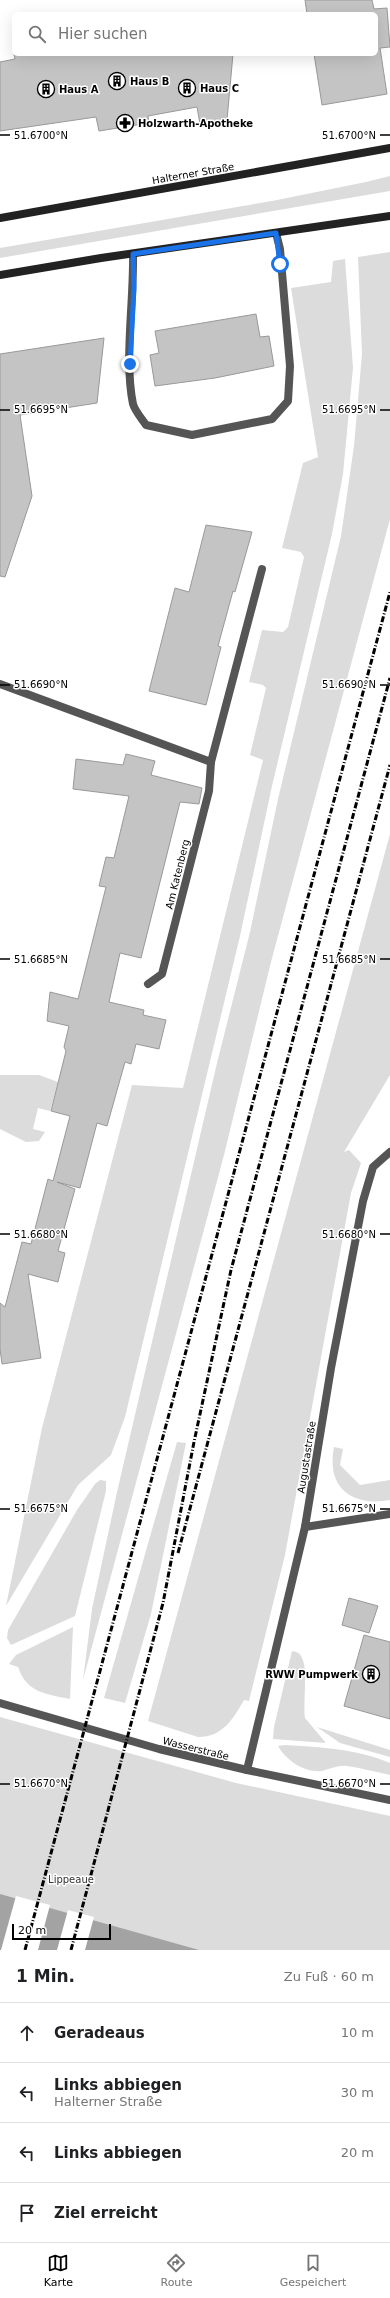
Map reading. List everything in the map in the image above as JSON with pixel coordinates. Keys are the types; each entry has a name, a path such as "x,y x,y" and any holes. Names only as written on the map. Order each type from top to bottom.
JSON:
{"main road":[{"name":"Halterner Straße","path":"0,218 390,148"},
{"path":"0,275 390,216"}],"street":[{"path":"133,254 134,288 130,364 133,406 146,425 192,435 272,419 288,401 290,366 280,249 276,233"},
{"name":"Am Katenberg","path":"148,984 162,974 209,791 211,762 262,569"},
{"path":"0,684 211,762"},
{"name":"Augustastraße","path":"246,1770 305,1528 331,1368 363,1201 373,1167 390,1152"},
{"path":"305,1528 390,1514"},
{"name":"Wasserstraße","path":"0,1703 159,1749 246,1770 390,1800"}],"green space":[{"path":"390,176 390,191 0,258 0,248 272,201"},
{"path":"390,252 390,519 271,962 224,1155 83,1680 92,1609 117,1492 217,1063 250,932 278,799 341,536 354,446 362,354 358,257"},
{"path":"345,259 353,368 343,474 332,534 272,786 240,936 125,1417 111,1455 78,1485 6,1606 42,1428 132,1085 183,1088 263,760 250,755 266,688 263,685 249,682 262,630 283,632 288,627 304,557 301,552 282,548 303,463 318,457 291,288 331,282 333,261"},
{"path":"390,834 390,1075 344,1152 349,1150 361,1163 351,1193 285,1555 249,1701 244,1700 236,1714 221,1730 214,1734 198,1737 148,1721"},
{"path":"0,1075 39,1075 58,1082 50,1111 38,1108 33,1129 45,1132 39,1141 26,1142 0,1129"},
{"path":"177,1442 186,1443 151,1614 125,1703 104,1698"},
{"path":"334,1447 343,1449 340,1465 360,1485 390,1480 390,1500 364,1500 353,1497 344,1491 338,1483 334,1473"},
{"path":"100,1480 106,1481 106,1491 75,1616 11,1645 7,1638 8,1630 77,1510 95,1484"},
{"path":"73,1627 70,1699 45,1694 38,1691 22,1676 18,1667 9,1664 16,1655"},
{"path":"292,1651 297,1652 301,1656 304,1663 305,1718 326,1743 273,1739 274,1727"},
{"name":"Lippeaue","path":"0,1717 236,1783 390,1816 390,1950 0,1950"},
{"path":"317,1727 390,1750 390,1757 340,1743"},
{"path":"285,1745 325,1748 377,1758 390,1763 390,1775 347,1766 322,1771 302,1768 291,1761 278,1746"}],"shaded area":[{"path":"0,1894 199,1950 0,1950"}],"pier":[{"path":"16,1896 50,1905 38,1950 1,1950"},
{"path":"68,1910 94,1917 85,1950 57,1950"}],"building":[{"path":"305,0 372,0 374,9 387,8 390,47 380,48 387,94 322,105 314,56 378,56 378,12 307,12"},
{"path":"14,56 233,56 227,120 200,124 197,107 148,116 149,123 99,131 96,117 0,131 0,62 15,59"},
{"path":"256,314 260,337 269,336 274,366 215,378 155,386 150,355 159,353 155,331"},
{"path":"104,338 97,403 20,415 32,496 5,577 0,576 0,354"},
{"path":"206,525 252,532 235,592 233,591 218,646 221,647 206,705 149,691 175,588 189,592"},
{"path":"126,754 155,761 151,775 202,788 199,804 180,802 141,958 120,953 109,1002 144,1010 143,1015 166,1020 159,1049 136,1044 131,1064 125,1062 107,1126 97,1123 80,1188 57,1182 75,1189 58,1251 65,1253 58,1282 28,1274 41,1358 2,1364 0,1349 0,1303 5,1307 22,1242 31,1244 48,1179 53,1181 70,1116 51,1111 66,1051 64,1047 69,1026 47,1021 50,992 78,999 106,887 99,886 106,857 114,858 129,796 73,789 76,759 123,765"},
{"path":"349,1598 378,1606 369,1633 342,1625"},
{"name":"RWW Pumpwerk","path":"364,1635 390,1642 390,1719 344,1706"}],"railway":[{"path":"25,1950 390,592"},
{"path":"71,1950 163,1603 194,1442 231,1270 390,678"},
{"path":"178,1553 390,765"}],"place":[{"name":"Haus B","path":"117,81"},
{"name":"Haus C","path":"187,88"},
{"name":"Haus A","path":"46,89"},
{"name":"Holzwarth-Apotheke","path":"125,123"},
{"name":"RWW Pumpwerk","path":"371,1674"}],"route":[{"path":"130,364 134,288 133,254 276,233 280,249 280,264"}]}
